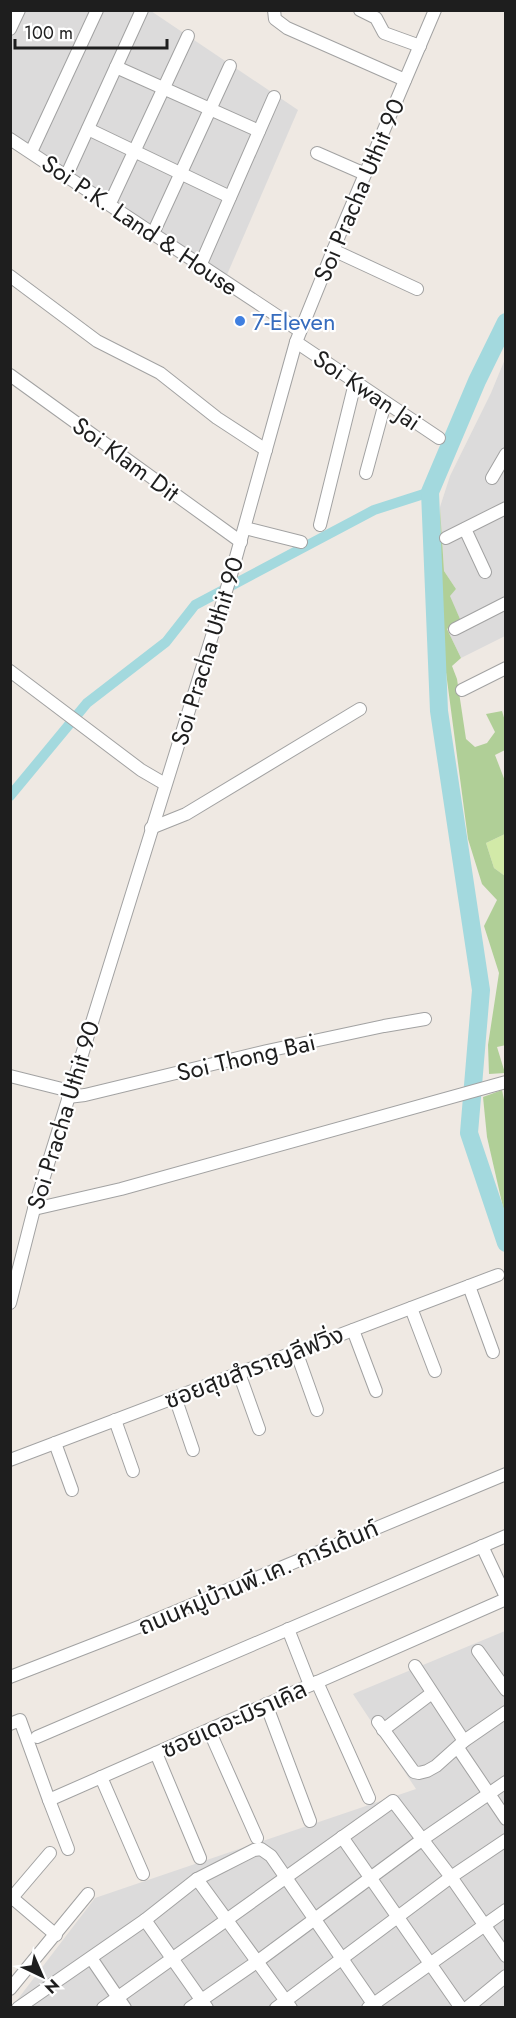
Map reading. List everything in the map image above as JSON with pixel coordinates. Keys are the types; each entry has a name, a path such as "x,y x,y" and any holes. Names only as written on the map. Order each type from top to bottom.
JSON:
{"street":[{"path":"10,29 19,10"},
{"path":"31,152 97,10"},
{"path":"69,170 142,10"},
{"path":"274,10 275,18 287,28 405,80"},
{"path":"360,10 376,18 384,33 420,46"},
{"name":"Soi Pracha Uthit 90","path":"10,1303 34,1209 223,603 298,337 435,10"},
{"path":"112,199 188,36"},
{"path":"156,227 230,66"},
{"path":"116,67 259,131"},
{"path":"200,266 274,98"},
{"path":"88,129 230,197"},
{"name":"Soi P.K. Land & House","path":"10,138 200,266 298,337"},
{"path":"317,153 365,174"},
{"path":"333,250 417,289"},
{"path":"10,276 97,341 160,373 214,416 266,450"},
{"name":"Soi Kwan Jai","path":"298,337 356,383 439,438"},
{"name":"Soi Klam Dit","path":"10,375 241,542"},
{"path":"320,525 356,383"},
{"path":"366,473 386,403"},
{"path":"492,478 506,454"},
{"path":"446,538 506,508"},
{"path":"245,528 301,542"},
{"path":"465,529 485,572"},
{"path":"455,629 506,603"},
{"path":"462,690 506,668"},
{"path":"10,671 66,711 141,770 165,784"},
{"path":"151,828 186,814 360,709"},
{"name":"Soi Thong Bai","path":"69,1094 96,1093 354,1032 425,1019"},
{"path":"10,1076 69,1094"},
{"path":"34,1209 121,1190 501,1083"},
{"name":"ซอยสุขสำราญลีฟวิ่ง","path":"10,1460 498,1275"},
{"path":"469,1286 493,1352"},
{"path":"411,1308 435,1371"},
{"path":"353,1330 375,1391"},
{"path":"296,1352 316,1410"},
{"path":"239,1373 259,1429"},
{"path":"175,1398 194,1450"},
{"path":"115,1420 133,1471"},
{"path":"55,1443 72,1490"},
{"name":"ถนนหมู่บ้านพี.เค. การ์เด้นท์","path":"10,1677 152,1621 506,1474"},
{"path":"37,1737 506,1536"},
{"path":"482,1546 506,1598"},
{"name":"ซอยเดอะมิราเคิล","path":"49,1800 506,1598"},
{"path":"288,1629 369,1798"},
{"path":"478,1651 506,1690"},
{"path":"415,1666 432,1692 488,1794 506,1819"},
{"path":"432,1692 380,1726 414,1772 427,1771 436,1766 506,1712"},
{"path":"266,1704 310,1821"},
{"path":"10,1724 20,1720 68,1849"},
{"path":"209,1730 257,1838"},
{"path":"156,1753 200,1858"},
{"path":"101,1777 143,1874"},
{"path":"190,2007 205,2004 258,1961 423,1839 506,1782"},
{"path":"103,2007 122,2002 173,1958 393,1801 451,1877 506,1956"},
{"path":"342,1837 461,2007"},
{"path":"197,1880 258,1961 284,2005 451,1877 506,1840"},
{"path":"18,2007 35,2003 91,1958 197,1880 254,1850 261,1849 271,1856 372,2006 506,1910"},
{"path":"50,1853 11,1898 56,1935"},
{"path":"10,1989 88,1894"},
{"path":"145,1920 205,2004"},
{"path":"91,1958 122,2002"},
{"path":"467,2007 506,1976"}],"shaded area":[{"path":"10,11 151,11 298,110 226,277 11,135"},
{"path":"505,359 505,636 461,658 447,629 460,619 449,596 456,589 444,571 440,507 450,476"},
{"path":"505,1631 505,2007 11,2008 95,1898 416,1789 353,1694"}],"green space":[{"path":"440,507 444,571 456,589 450,596 460,619 447,629 461,658 452,666 457,679 466,739 475,747 487,743 495,732 486,714 502,711 505,721 505,750 495,755 505,781 505,834 486,843 494,868 505,876 506,1045 497,1047 505,1073 489,1074 488,1045 499,973 484,926 497,900 482,884 468,839 442,642"},
{"path":"505,834 505,876 494,868 486,843"},
{"path":"502,1090 506,1109 505,1216 487,1137 483,1097"}],"waterway":[{"path":"506,322 477,381 430,492 439,711 481,990 469,1133 506,1243"},
{"path":"10,796 87,703 166,642 195,605 374,510 430,492"}],"place":[{"name":"7-Eleven","path":"240,321"}]}
